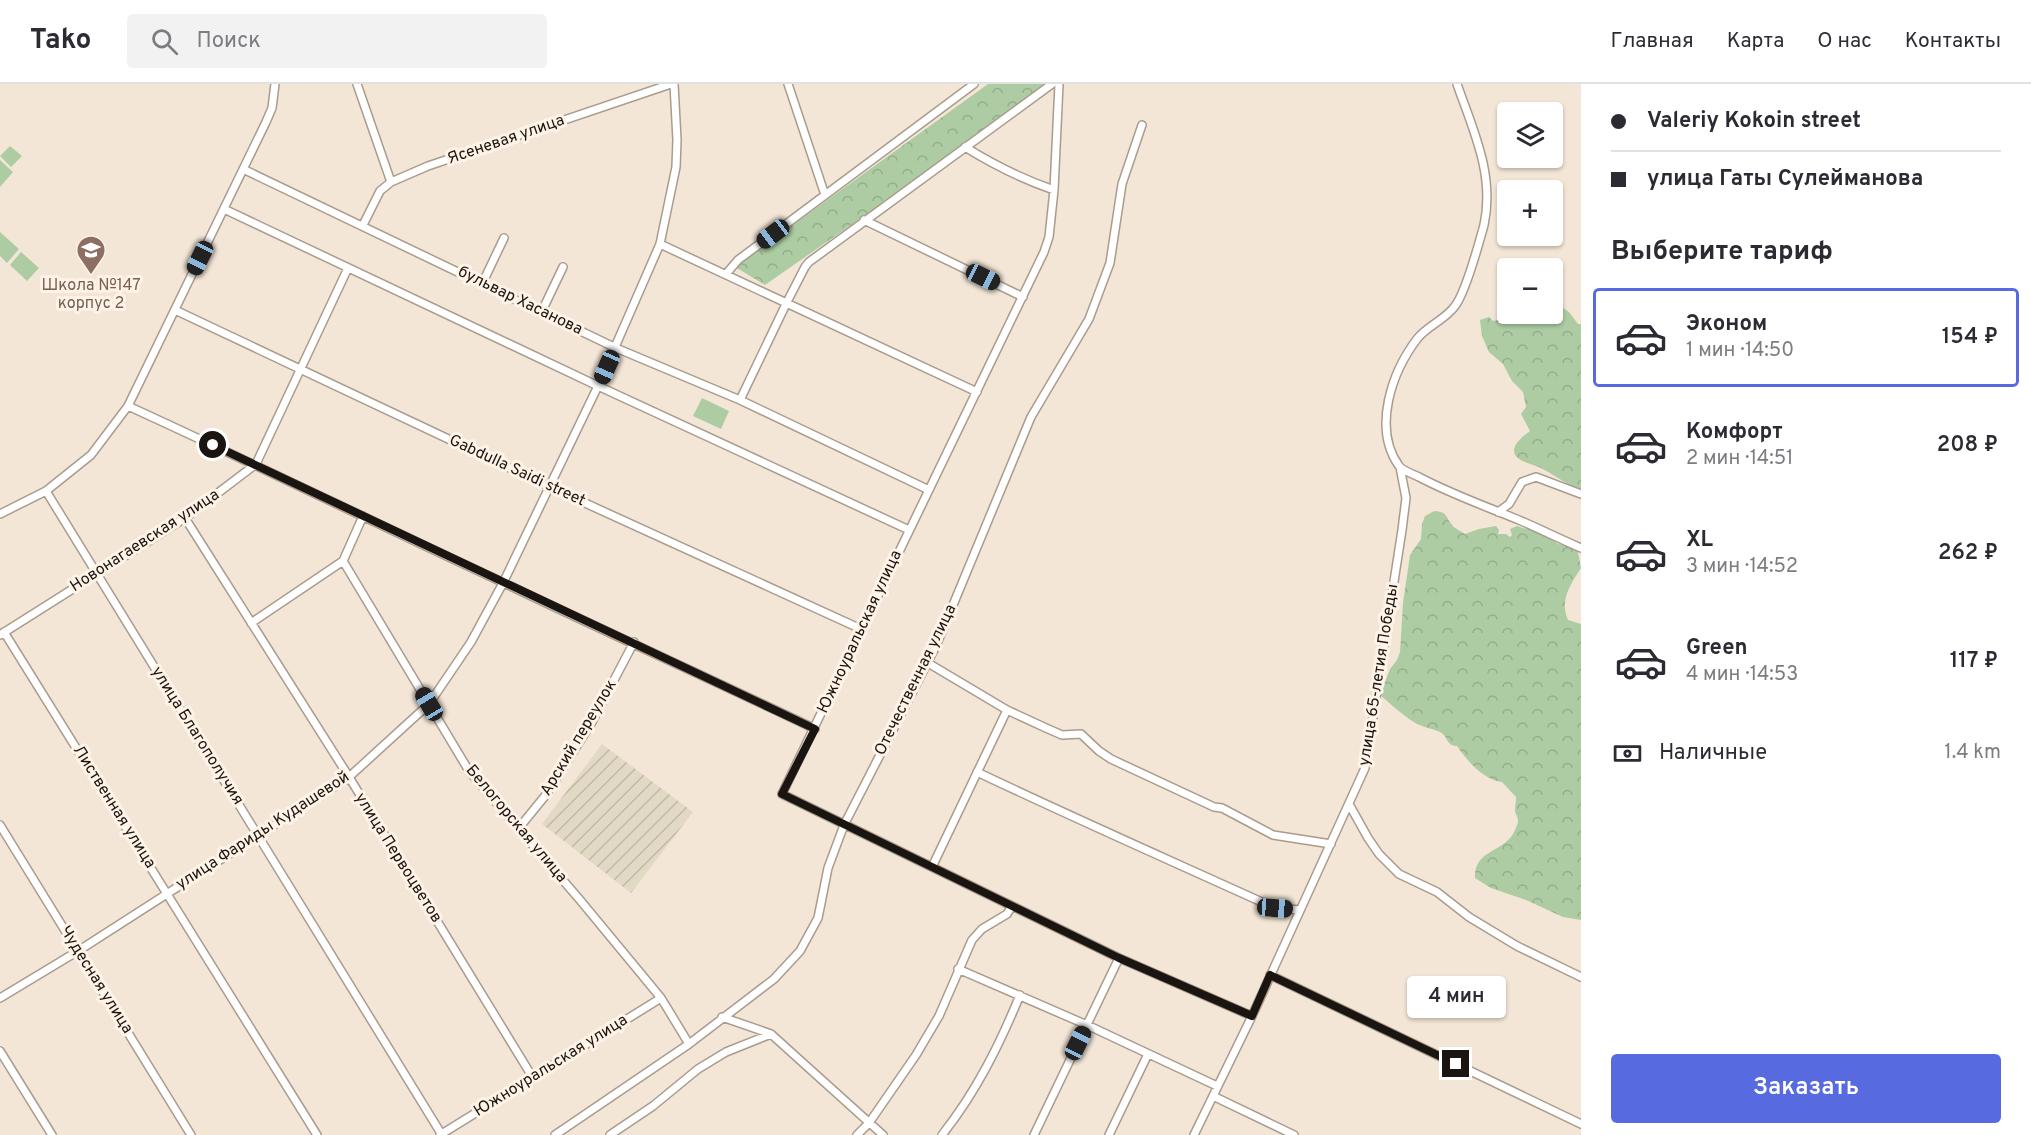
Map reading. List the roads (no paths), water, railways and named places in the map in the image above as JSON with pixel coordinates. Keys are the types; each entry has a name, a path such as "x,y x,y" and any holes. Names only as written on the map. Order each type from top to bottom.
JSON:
{"street":[{"path":"0,514 46,491 91,455 128,406 272,108 275,84"},
{"path":"357,84 391,182"},
{"name":"Ясеневая улица","path":"363,225 380,191 391,182 439,162 673,84"},
{"name":"улица Фариды Кудашевой","path":"0,998 78,951 349,777 429,704 471,642 503,583 598,387 660,244 676,167 677,140 673,84"},
{"path":"788,84 825,195"},
{"path":"726,274 738,260 974,84"},
{"path":"740,400 805,267 864,220 1052,84"},
{"name":"Южноуральская улица","path":"1059,84 1054,190 1049,237 1044,252 782,794 1119,958 1252,1016"},
{"name":"улица 65-летия Победы","path":"1194,1135 1252,1016 1365,768 1406,498 1400,467 1388,441 1385,422 1390,396 1403,362 1419,337 1456,306 1484,225 1487,178 1457,84"},
{"name":"Отечественная улица","path":"555,1135 689,1044 774,979 800,951 818,918 828,868 844,825 928,663 1031,417 1089,319 1110,263 1122,183 1142,125"},
{"path":"965,147 1005,171 1054,190"},
{"name":"бульвар Хасанова","path":"243,169 483,282 616,348 740,400 929,490"},
{"path":"224,209 598,387 909,530"},
{"path":"864,220 1023,297"},
{"path":"483,282 504,238"},
{"path":"660,244 977,392"},
{"path":"542,311 563,267"},
{"name":"Новонагаевская улица","path":"2,633 185,518 256,465 348,268"},
{"name":"Gabdulla Saidi street","path":"175,310 550,488 861,629"},
{"path":"128,406 815,729"},
{"path":"1400,467 1437,488 1581,548"},
{"path":"1498,512 1509,504 1522,482 1536,477 1581,494"},
{"name":"улица Благополучия","path":"46,491 441,1135"},
{"path":"251,623 343,561 363,516"},
{"name":"улица Первоцветов","path":"185,518 349,777 533,1078"},
{"name":"Белогорская улица","path":"343,561 469,771 661,998 689,1044"},
{"name":"Лиственная улица","path":"2,633 168,893 317,1135"},
{"name":"Арский переулок","path":"518,829 545,796 592,722 634,642"},
{"path":"928,663 1007,710 1062,735 1081,734 1111,759 1214,807 1222,808 1273,835 1331,844"},
{"path":"932,867 1007,710"},
{"path":"977,772 1072,818 1134,843 1275,908 1300,910"},
{"path":"1349,804 1373,846 1399,874 1437,892 1516,946 1581,977"},
{"name":"Чудесная улица","path":"0,825 191,1135"},
{"path":"857,1135 869,1122 916,1056 939,1016 972,940 982,929 1007,914 1012,906"},
{"path":"1034,1135 1119,958"},
{"path":"958,969 1087,1025 1217,1086"},
{"path":"1270,975 1581,1124"},
{"path":"942,1135 986,1071 1020,996"},
{"name":"Южноуральская улица","path":"441,1135 661,998"},
{"path":"722,1017 771,1035 883,1135"},
{"path":"610,1135 653,1106 698,1069 726,1052 771,1035"},
{"path":"0,1051 52,1135"},
{"path":"1109,1135 1148,1054"},
{"path":"1213,1096 1294,1135"}],"place":[{"name":"Школа №147 корпус 2","path":"91,276"}]}
